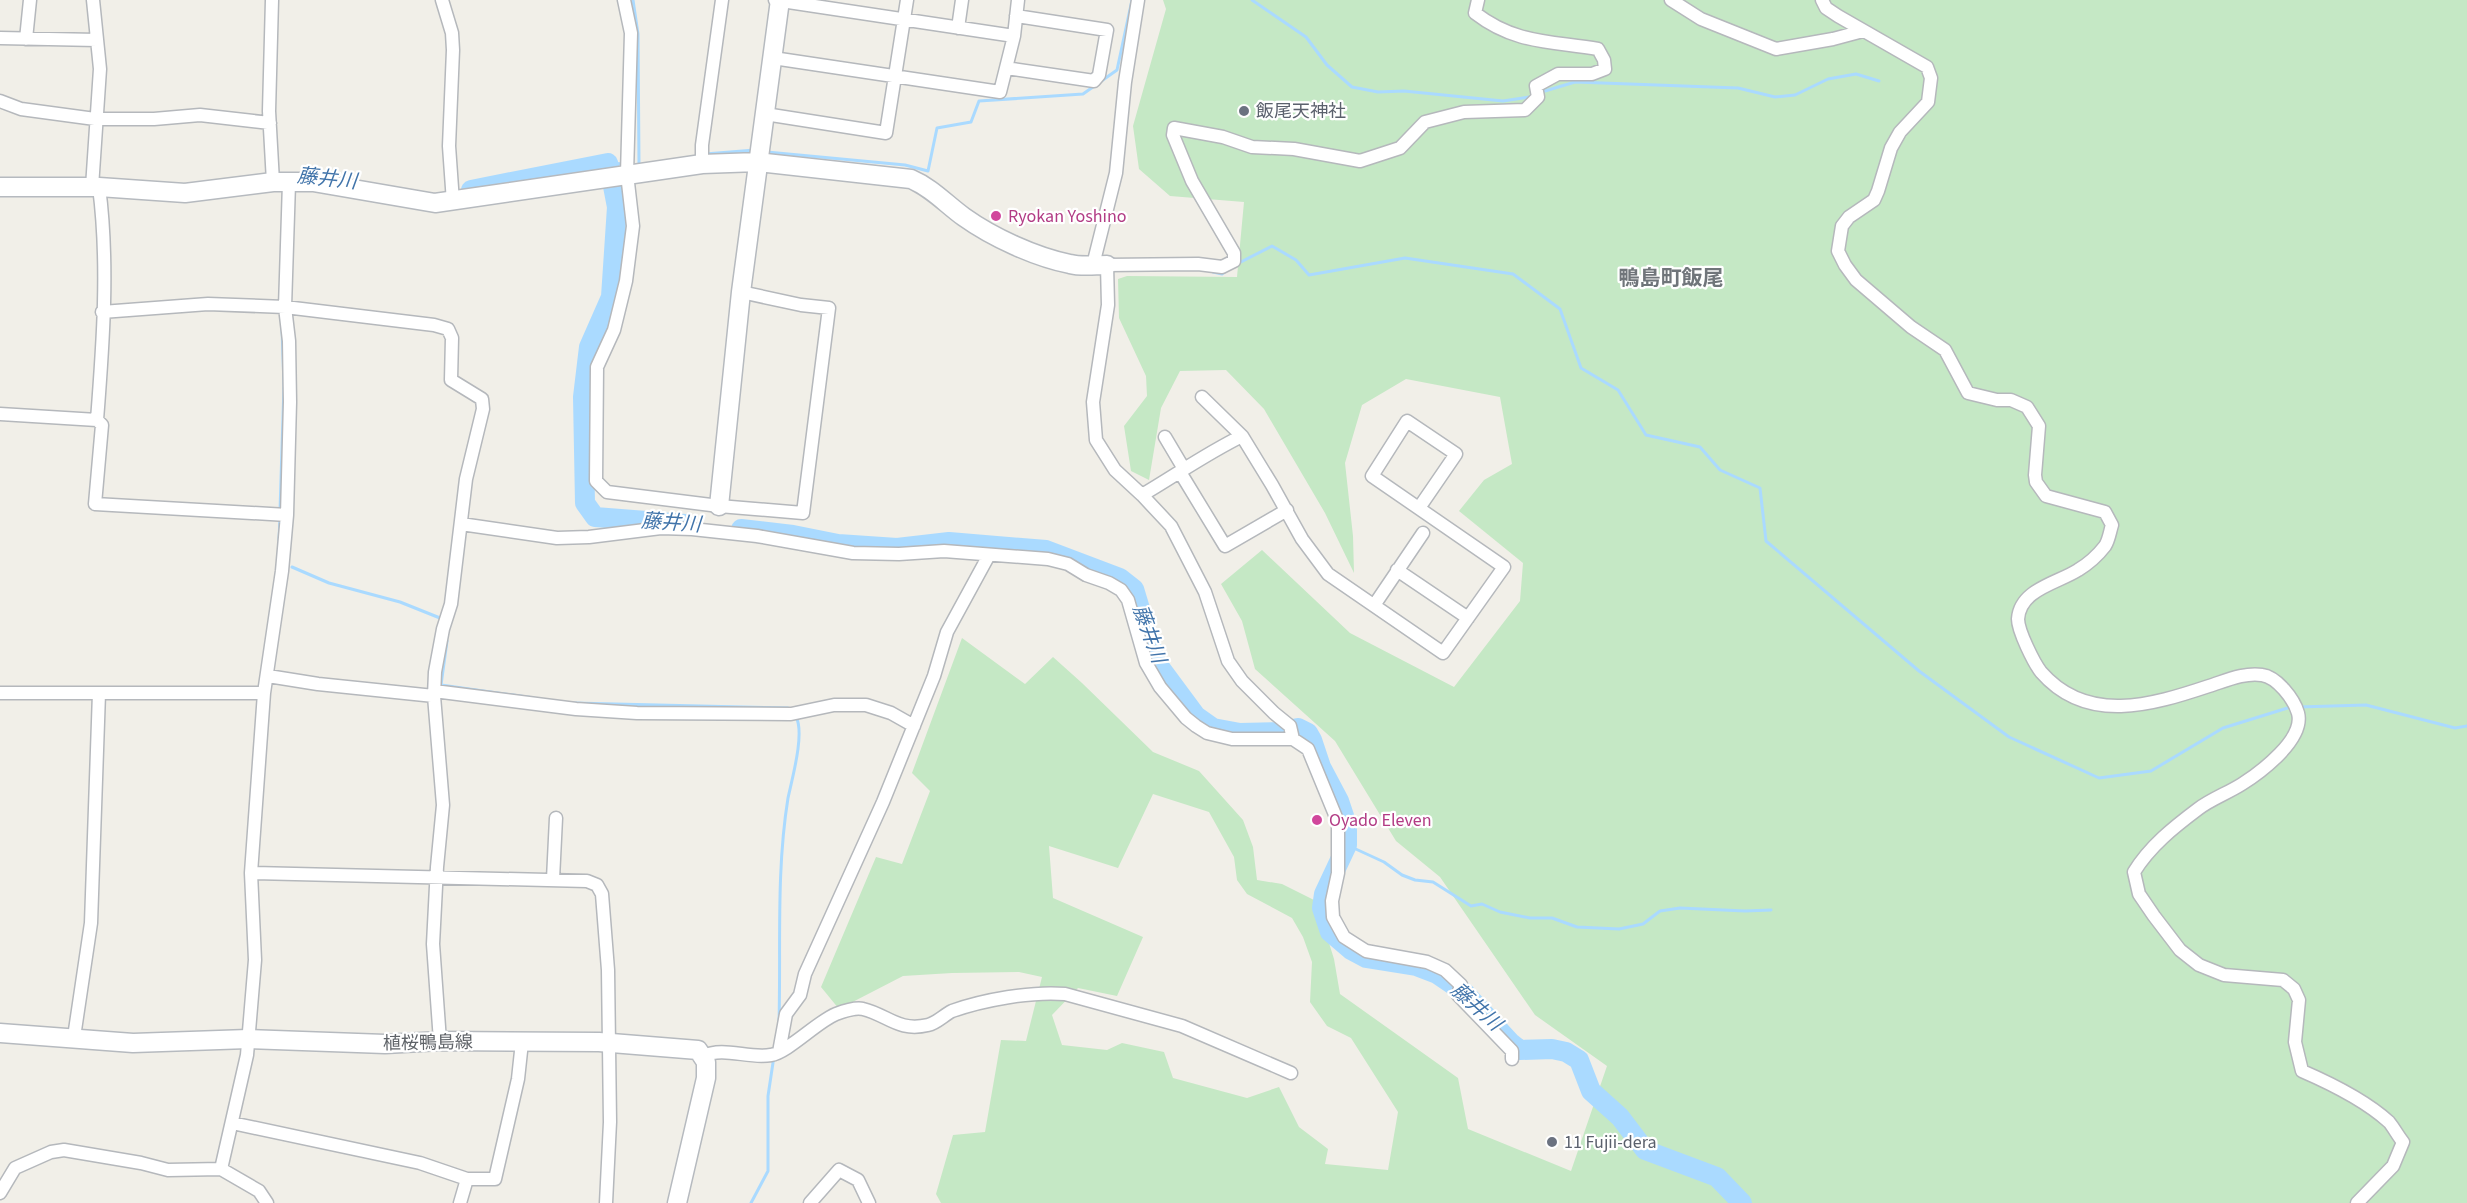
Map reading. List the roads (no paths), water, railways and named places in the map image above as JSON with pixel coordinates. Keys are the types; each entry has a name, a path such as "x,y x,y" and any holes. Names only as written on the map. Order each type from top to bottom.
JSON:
{"street":[{"path":"26,39 30,0"},
{"path":"93,0 100,69 95,119 94,183 103,220 102,364 97,420"},
{"path":"221,1169 246,1068 255,960 251,873 264,693 282,570 290,402 289,341 283,307 277,179 270,123 272,0"},
{"path":"442,0 452,33 453,50 449,146 453,196"},
{"path":"624,0 631,33 627,174 633,226 627,281 614,330 597,367 596,481 607,492 719,506 803,513 829,308 801,305 741,292"},
{"path":"702,164 702,145 722,0"},
{"path":"719,506 741,292 773,58 778,0 850,6 904,20 1014,36"},
{"path":"765,114 886,133 907,0"},
{"path":"958,28 962,0"},
{"path":"773,58 1000,92 1014,36 1018,0"},
{"path":"1138,0 1125,82 1116,172 1100,265 1108,305 1093,402 1093,428 1096,440 1107,460 1171,526 1205,592 1228,661 1242,681 1308,749 1318,779 1338,822 1338,873 1332,901 1333,917 1344,937 1366,951 1427,962 1444,970 1458,981 1460,991 1458,995 1512,1051 1512,1059"},
{"path":"0,187 94,183 185,193 277,179 313,182 435,202 453,196 702,164 759,154 911,179 926,186 952,209 980,228 1014,244 1071,265 1198,264 1222,267 1233,261 1234,253 1192,182 1173,135 1174,128 1223,137 1252,147 1294,149 1360,161 1400,148 1425,122 1464,112 1525,110 1538,97 1536,86 1558,74 1592,74 1605,69 1604,60 1598,50 1529,41 1491,26 1475,13 1478,0"},
{"path":"1671,0 1701,19 1776,49 1863,31"},
{"path":"1822,0 1826,8 1927,66 1931,78 1928,102 1900,132 1891,148 1874,200 1849,217 1842,226 1838,251 1845,265 1856,280 1911,327 1945,351 1968,393 1997,400 2011,400 2028,407 2039,426 2036,483 2046,496 2105,512 2112,525 2107,544 2094,558 2079,570 2036,591 2023,602 2018,620 2034,663 2049,681 2063,692 2080,701 2102,706 2136,706 2170,699 2234,678 2262,675 2272,679 2290,697 2298,714 2294,737 2279,754 2259,773 2200,807 2168,833 2145,854 2134,872 2139,894 2154,916 2180,950 2199,965 2224,975 2283,980 2294,989 2299,1000 2295,1042 2302,1071 2327,1082 2371,1108 2390,1124 2403,1142 2393,1166 2357,1203"},
{"path":"1006,68 1094,81 1099,75 1107,30 1016,16"},
{"path":"0,38 97,40"},
{"path":"0,101 21,109 95,119 154,119 200,115 270,123"},
{"path":"102,312 208,304 283,307 434,325 448,329 452,338 451,380 482,399 483,409 466,479 451,604 443,629 435,672 434,693 443,805 436,878 434,944 440,1041"},
{"path":"1202,397 1242,436 1302,539 1328,574 1443,653 1504,567 1372,476 1407,422 1456,454 1419,508"},
{"path":"0,414 97,420 102,425 95,504 283,515"},
{"path":"1142,495 1202,456 1242,436"},
{"path":"1165,437 1225,546 1287,510"},
{"path":"461,524 557,538 589,537 661,528 692,529 757,536 853,553 899,554 944,551 1048,559 1068,564 1086,575 1121,590 1135,617 1146,663 1160,687 1186,718 1196,726 1207,733 1225,738 1292,733"},
{"path":"1377,601 1423,533"},
{"path":"777,1053 786,1014 800,995 805,974 883,802 934,676 947,632 989,555"},
{"path":"1397,570 1468,618"},
{"path":"268,676 318,684 637,713 794,713 834,705 866,705 891,713 914,726"},
{"path":"0,693 264,693"},
{"path":"74,1037 91,922 99,693"},
{"path":"553,879 556,818"},
{"path":"251,873 587,880 597,885 602,894 608,970 610,1122 606,1203"},
{"path":"677,1203 706,1078 706,1062 703,1056 714,1051 756,1056 777,1053 834,1015 851,1010 862,1008 895,1024 929,1025 950,1012 963,1008 1046,992 1065,994 1182,1026 1291,1073"},
{"name":"植桜鴨島線","path":"0,1033 133,1042 248,1039 385,1044 440,1041 608,1042 687,1048 698,1050 703,1056"},
{"path":"232,1123 420,1163 467,1179 495,1179 518,1078 522,1042"},
{"path":"0,1193 15,1168 51,1152 64,1150 168,1170 221,1169 260,1191 267,1203"},
{"path":"810,1203 839,1170 858,1180 869,1203"},
{"path":"460,1203 467,1179"}],"waterway":[{"path":"633,0 638,34 639,165"},
{"path":"767,152 905,165 928,171 937,128 971,122 979,101 1083,94 1117,70 1132,0"},
{"path":"1252,0 1306,37 1327,65 1352,87 1378,92 1404,91 1503,101 1529,97"},
{"path":"1545,91 1575,82 1738,88 1775,97 1795,95 1828,79 1856,74 1879,81"},
{"path":"705,154 755,150"},
{"path":"608,163 624,164"},
{"name":"藤井川","path":"471,190 608,163 610,170"},
{"name":"藤井川","path":"612,181 617,207 611,297 589,347 583,397 585,503 595,517 685,524"},
{"path":"1237,264 1272,246 1296,260 1309,275 1405,258 1513,274 1560,309 1581,368 1618,390 1646,435 1700,447 1720,470 1760,488 1766,541 1919,671 2009,737 2099,778 2151,771 2223,728 2291,707"},
{"path":"1213,272 1222,274 1226,271"},
{"path":"280,511 284,386 282,328"},
{"path":"279,540 280,517"},
{"name":"藤井川","path":"741,529 793,535 838,544 897,548 949,542 1046,550 1120,578 1134,589 1156,662 1196,716 1213,728 1240,733 1277,732 1298,728 1308,733 1321,767 1339,801 1347,825 1347,845 1324,894 1322,908 1330,932 1351,950 1366,958 1416,966 1437,974 1465,993 1520,1050 1552,1049 1566,1052 1579,1060 1591,1091 1620,1117 1645,1150 1717,1177 1742,1203"},
{"path":"292,567 329,583 400,602 440,618"},
{"path":"447,641 441,685 534,698"},
{"path":"573,703 788,708"},
{"path":"2298,707 2366,705 2455,728 2467,726"},
{"path":"779,1023 782,854 788,798 798,745 796,717"},
{"path":"1347,845 1384,862 1402,875 1415,880 1433,882 1471,906 1482,904 1500,912 1530,918 1552,918 1577,927 1619,929 1643,924 1660,911 1680,908 1771,910"},
{"path":"751,1203 768,1171 768,1096 774,1056"}],"place":[{"name":"飯尾天神社","path":"1244,111"},
{"name":"Ryokan Yoshino","path":"996,216"},
{"name":"Oyado Eleven","path":"1317,820"},
{"name":"11 Fujii-dera","path":"1552,1142"}],"district":[{"name":"鴨島町飯尾","path":"1671,278"}]}
